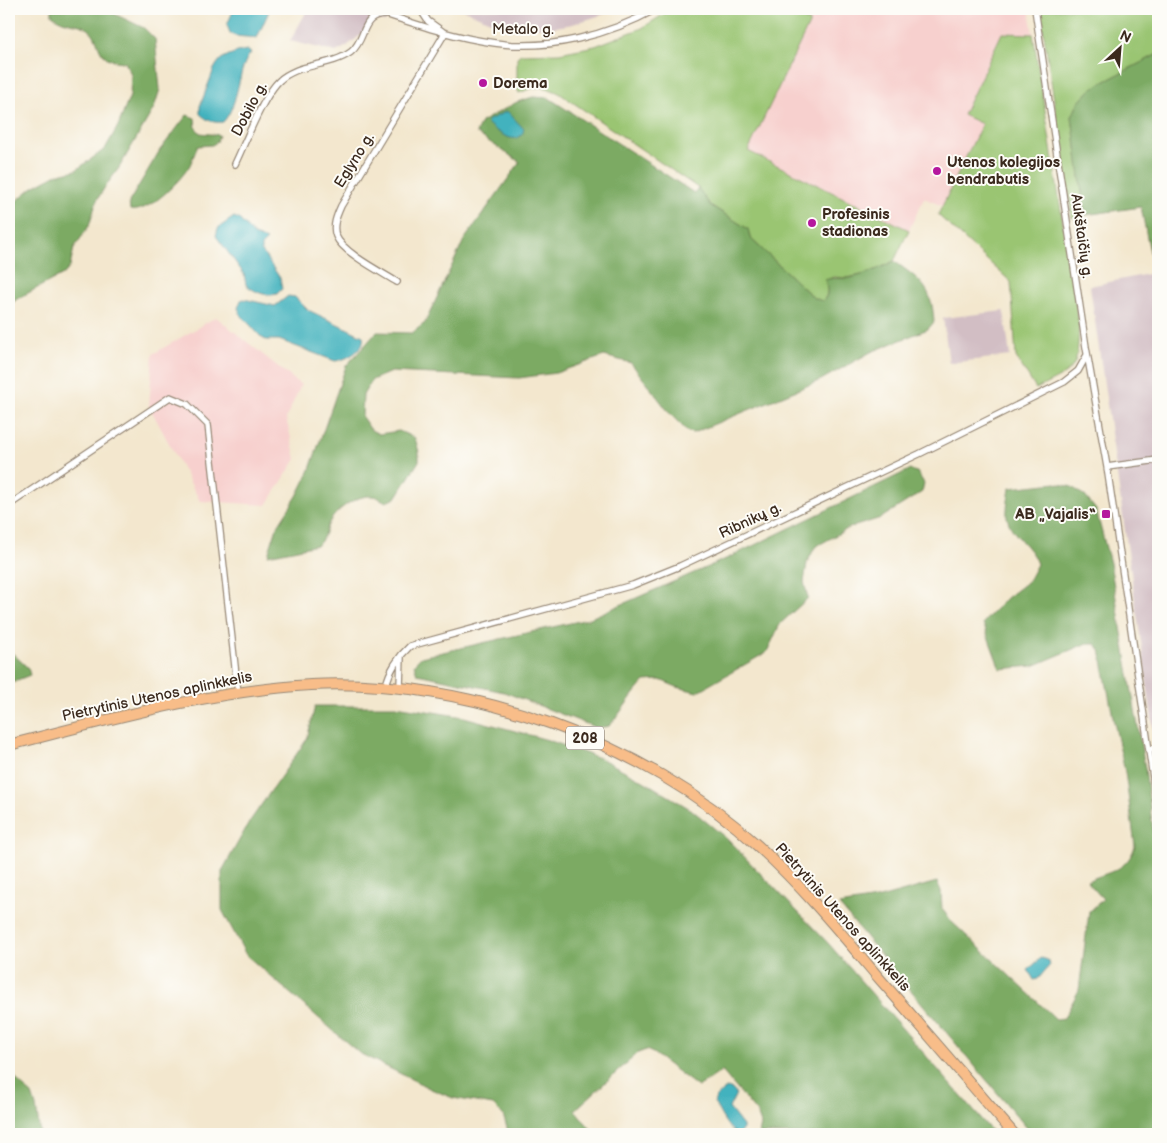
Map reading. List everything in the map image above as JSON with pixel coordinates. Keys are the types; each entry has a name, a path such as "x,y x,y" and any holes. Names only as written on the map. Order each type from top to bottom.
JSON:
{"highway":[{"name":"Pietrytinis Utenos aplinkkelis","path":"9,745 142,713 238,693 314,685 386,686 434,692 534,718 567,730 652,770 714,809 758,845 816,905 1014,1134"}],"street":[{"path":"420,9 428,21 445,33"},
{"name":"Metalo g.","path":"445,33 508,45 549,44 617,27 656,9"},
{"name":"Aukštaičių g.","path":"1035,9 1087,355 1107,467 1158,811"},
{"name":"Dobilo g.","path":"234,164 273,87 288,74 349,53 354,48 372,17 388,15 445,33"},
{"name":"Eglyno g.","path":"397,282 343,248 335,234 335,221 341,206 445,33"},
{"name":"Ribnikų g.","path":"401,656 410,646 418,642 593,597 633,585 680,566 919,454 1064,382 1078,371 1087,355"},
{"path":"9,505 170,397 187,404 208,425 238,693"},
{"path":"1107,467 1158,460"},
{"path":"386,686 388,677 401,656"},
{"path":"400,687 401,656"},
{"path":"1149,749 1158,748"}],"shaded area":[{"path":"308,9 392,9 385,22 376,20 347,46 336,52 290,41"},
{"path":"462,9 620,9 573,24 556,27 509,29"},
{"path":"783,9 1029,9 1033,34 1002,33 964,115 982,124 942,206 924,198 909,230 747,151 810,23"},
{"path":"1158,272 1158,761 1090,286"},
{"path":"1004,311 1010,356 949,363 943,318"},
{"path":"216,317 301,385 286,418 296,459 267,505 200,501 149,406 153,354"}],"green space":[{"path":"52,9 104,9 144,28 155,39 160,89 154,108 119,168 97,200 89,226 74,248 70,267 65,273 17,299 9,307 9,207 33,187 55,175 76,170 105,149 118,126 130,96 131,74 125,62 107,58 99,48 91,31 83,26 64,22 52,15"},
{"path":"672,9 783,9 810,22 748,151 909,230 894,261 871,273 846,278 834,277 826,280 826,297 822,301 814,298 750,238 748,229 710,205 698,188 559,93 539,87 519,93 517,88 517,57 521,54 559,53 595,46 642,28"},
{"path":"1040,9 1158,9 1158,54 1092,88 1079,102 1072,116 1085,215 1072,218"},
{"path":"1002,33 1033,34 1079,324 1076,360 1068,372 1036,389 1016,357 1011,282 938,215 982,124 963,115"},
{"path":"1158,54 1158,272 1154,273 1141,207 1085,215 1072,116 1079,102 1092,88"},
{"path":"533,97 549,98 694,193 698,188 710,205 748,229 750,238 814,298 822,301 825,299 827,292 825,280 861,275 894,261 918,280 928,292 934,322 928,329 871,352 821,380 693,433 688,432 671,415 631,363 604,356 556,373 519,378 391,372 372,380 363,395 362,417 371,430 379,434 399,431 415,438 419,452 419,461 396,498 386,502 377,497 365,496 352,501 335,514 328,525 323,539 317,545 268,555 277,527 297,496 309,472 346,366 377,332 412,333 425,323 464,240 520,162 476,133 481,122 517,102"},
{"path":"187,115 195,118 196,128 200,133 219,135 217,142 212,145 198,146 188,168 161,197 145,208 130,210 129,202 160,150"},
{"path":"909,470 917,472 924,483 922,492 881,518 849,528 815,547 807,563 804,582 808,598 780,624 767,652 697,692 660,680 645,681 609,726 597,728 504,692 417,674 414,664 421,657 588,619 728,558"},
{"path":"1056,483 1072,487 1085,496 1096,510 1110,563 1145,768 1158,869 1158,1134 1032,1134 839,905 876,899 937,882 941,891 942,909 953,923 1056,1019 1064,1018 1079,990 1089,912 1103,899 1087,881 1122,866 1132,855 1135,846 1125,772 1100,650 1096,644 1085,644 1033,666 1000,669 983,623 1006,598 1028,581 1037,564 1031,552 1016,535 1009,523 1007,510 1010,488"},
{"path":"9,650 28,668 30,675 15,681 9,681"},
{"path":"315,706 396,706 464,717 548,740 602,759 692,810 726,838 828,943 994,1134 759,1134 761,1124 757,1113 722,1071 698,1087 653,1053 646,1050 638,1053 575,1110 595,1134 509,1134 503,1115 493,1105 453,1098 359,1053 246,955 222,910 222,871 250,821 307,739"},
{"path":"9,1070 20,1084 32,1094 36,1106 40,1134 9,1134"}],"water":[{"path":"234,9 270,9 257,38 235,36 230,33 227,25"},
{"path":"247,50 251,53 243,68 229,114 223,122 208,120 200,114 200,106 214,69 221,59"},
{"path":"507,111 524,129 518,138 508,137 488,124 487,121"},
{"path":"234,217 239,219 254,235 267,240 261,246 261,250 280,278 282,289 277,294 261,293 246,285 244,274 216,236 218,228"},
{"path":"288,296 295,297 308,310 363,336 361,346 344,359 335,361 279,340 266,340 241,315 238,308 241,300 244,299 275,306"},
{"path":"1041,958 1048,960 1050,965 1038,979 1034,980 1028,970"},
{"path":"727,1088 733,1090 736,1094 729,1108 743,1126 739,1134 731,1130 714,1103 716,1097"}],"place":[{"name":"Dorema","path":"483,83"},
{"name":"Utenos kolegijos bendrabutis","path":"937,171"},
{"name":"Profesinis stadionas","path":"812,223"},
{"name":"AB „Vajalis“","path":"1106,514"}]}
